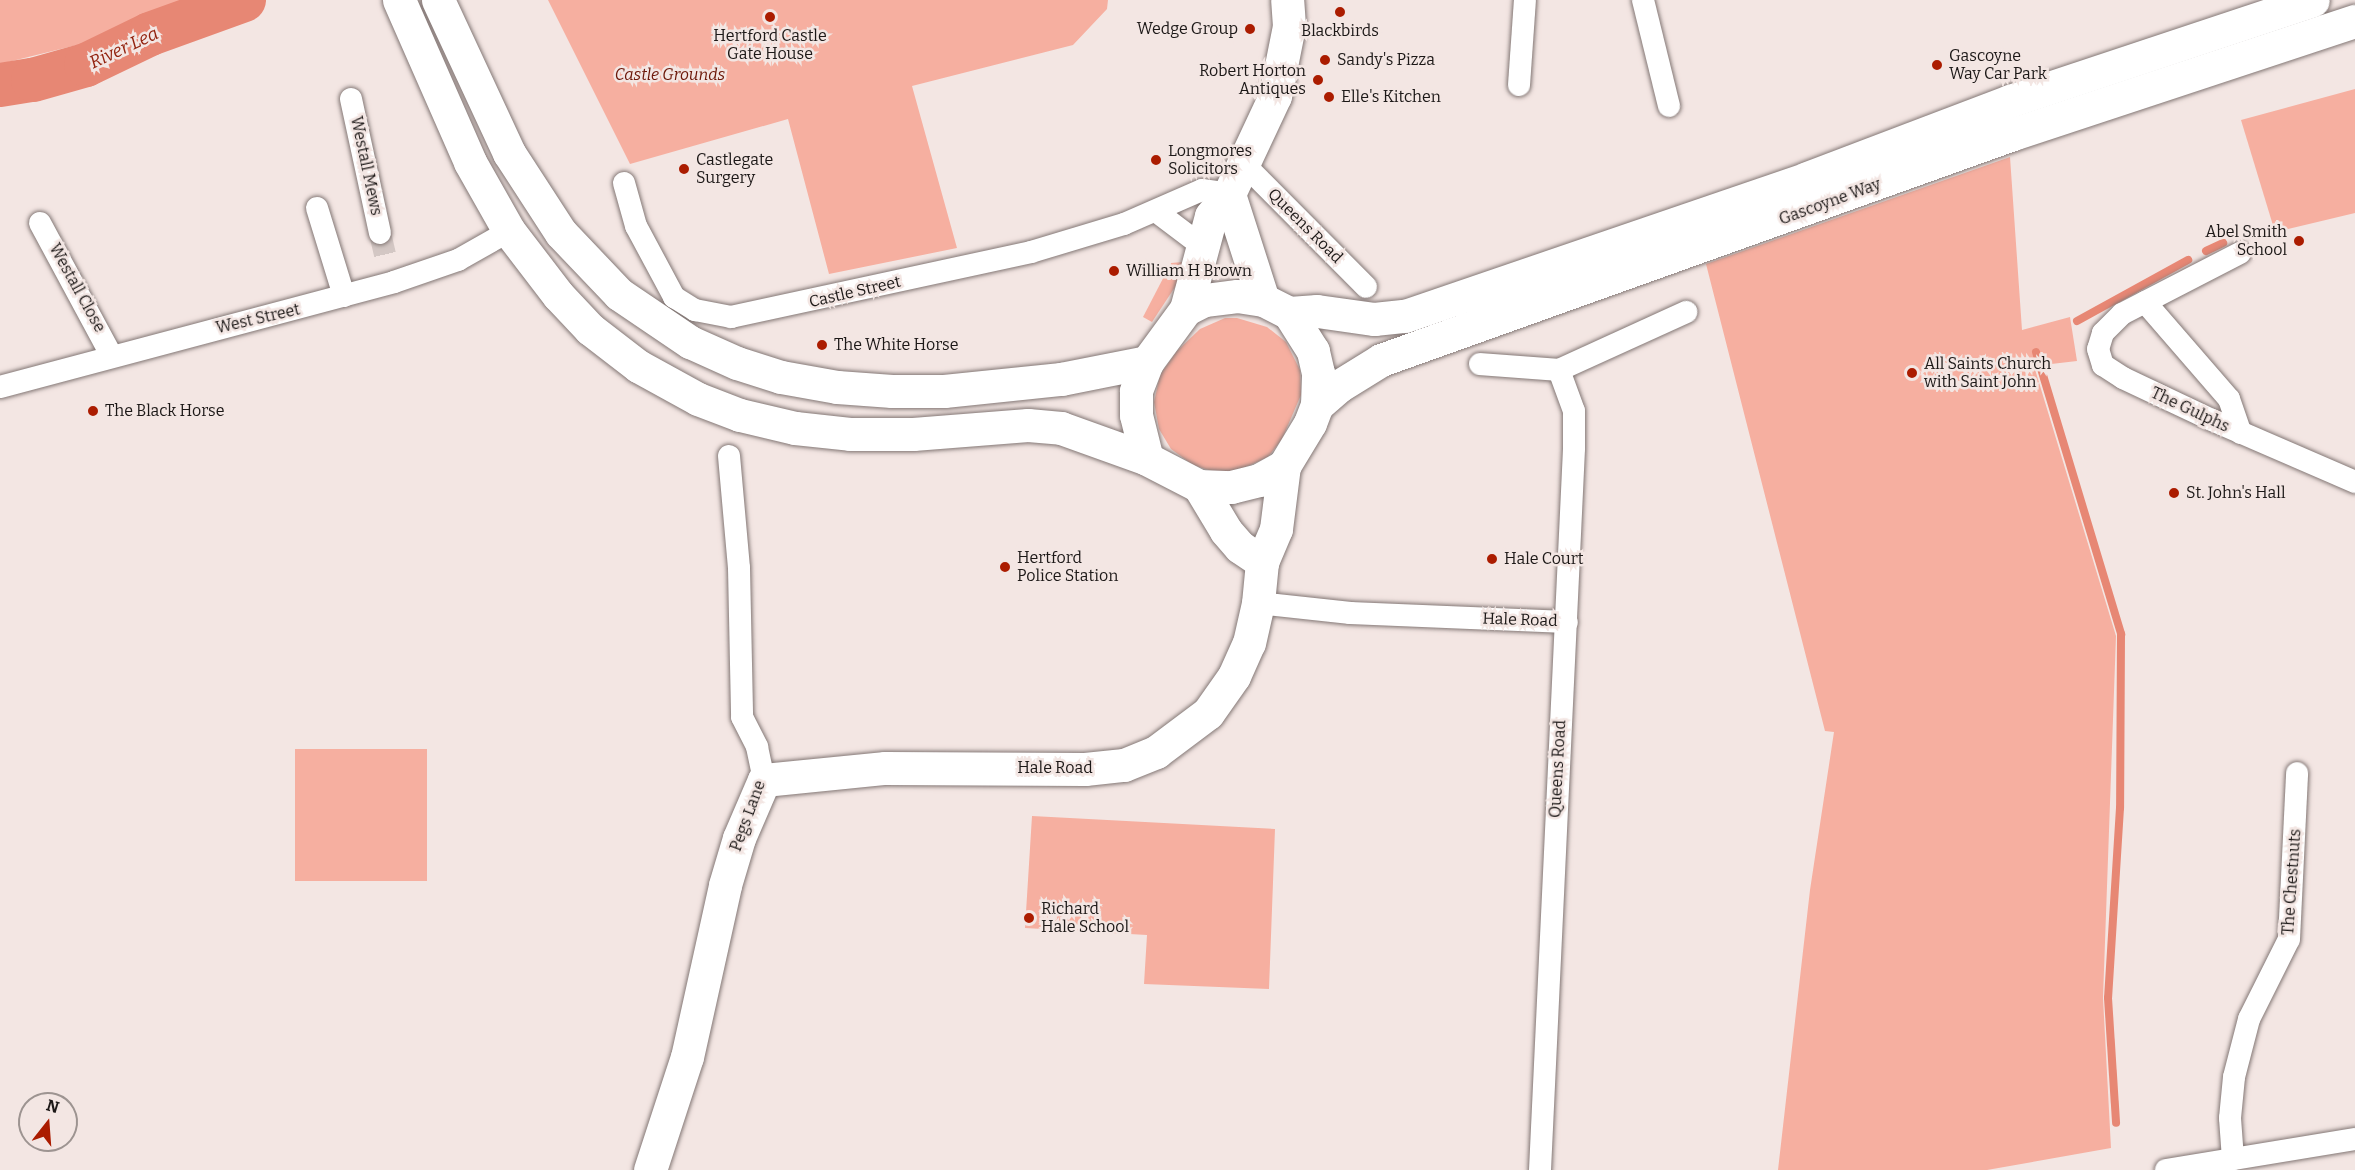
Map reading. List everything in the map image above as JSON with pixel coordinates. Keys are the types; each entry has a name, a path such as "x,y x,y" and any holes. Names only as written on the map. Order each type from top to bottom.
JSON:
{"main road":[{"path":"399,0 470,162 509,231 558,295 603,339 666,383 740,415 795,428 850,434 913,434 1028,425 1061,428 1147,459 1199,486 1231,487 1259,480 1284,466 1310,423 1317,405 1318,373 1312,351 1276,306 1229,194"},
{"path":"438,0 508,153 561,233 619,294 690,342 737,363 781,377 837,387 892,391 944,391 1061,380 1147,362"},
{"path":"1147,459 1136,415 1136,392 1147,362 1186,309 1211,216 1229,194 1275,96 1289,26 1287,0"},
{"name":"Gascoyne Way","path":"1276,306 1374,319 1405,316 1785,186 2010,101 2313,0"},
{"name":"Gascoyne Way","path":"1317,405 1347,380 1381,360 2045,123 2355,21"},
{"path":"1186,309 1204,300 1237,296 1276,306"},
{"name":"Hale Road","path":"764,780 885,768 1085,769 1124,765 1183,735 1208,713 1234,676 1249,643 1258,603 1262,562 1276,529 1284,466"},
{"path":"1199,486 1226,531 1262,562"},
{"name":"Pegs Lane","path":"650,1170 687,1057 728,875 764,780"}],"street":[{"path":"1519,85 1525,0"},
{"path":"1643,0 1670,106"},
{"name":"Westall Mews","path":"351,99 380,233"},
{"name":"Queens Road","path":"1244,164 1366,287"},
{"name":"Castle Street","path":"624,183 636,226 674,297 696,310 731,318 1031,252 1157,212 1202,190 1229,194"},
{"path":"317,208 344,296"},
{"path":"1157,212 1202,246"},
{"name":"Westall Close","path":"40,223 111,356"},
{"name":"West Street","path":"0,387 344,296 390,273 458,260 509,231"},
{"name":"The Gulphs","path":"2240,254 2122,314 2103,333 2098,349 2103,365 2123,378 2241,433"},
{"name":"The Gulphs","path":"2145,302 2229,399 2241,433"},
{"path":"1480,364 1559,370 1686,312"},
{"name":"Queens Road","path":"1540,1170 1567,622 1574,411 1559,370"},
{"path":"2241,433 2355,482"},
{"name":"Pegs Lane","path":"729,456 739,568 742,717 757,747 764,780"},
{"name":"Hale Road","path":"1258,603 1350,613 1567,622"},
{"name":"The Chestnuts","path":"2234,1159 2230,1118 2234,1077 2249,1019 2277,970 2289,939 2297,773"},
{"path":"2166,1170 2355,1139"}],"green space":[{"path":"0,0 183,0 141,15 89,42 0,64"},
{"name":"Castle Grounds","path":"548,0 1108,0 1107,9 1073,45 912,86 957,248 829,274 788,119 630,164"},
{"path":"2355,89 2355,213 2275,232 2241,120"},
{"path":"2010,157 2022,330 2070,317 2077,361 2034,366 2116,636 2103,998 2111,1148 1987,1170 1778,1170 1810,890 1834,732 1825,731 1706,264"},
{"path":"1183,262 1179,281 1152,322 1143,317 1171,263"},
{"path":"1225,318 1237,318 1267,327 1286,342 1300,370 1301,395 1282,439 1268,457 1239,470 1215,472 1193,465 1171,449 1159,429 1154,402 1160,375 1177,351 1200,329"},
{"path":"295,749 427,749 427,881 295,881"},
{"path":"1032,816 1275,829 1269,989 1144,984 1147,935 1025,928"}],"waterway":[{"name":"River Lea","path":"0,85 33,80 86,65 150,34 244,0"},
{"path":"2206,251 2223,243"},
{"path":"2077,321 2188,260"},
{"path":"2036,352 2121,634 2120,808 2108,998 2116,1123"}],"tunnel":[{"path":"380,233 387,264"}],"place":[{"name":"Blackbirds","path":"1340,12"},
{"name":"Hertford Castle Gate House","path":"770,17"},
{"name":"Wedge Group","path":"1250,29"},
{"name":"Sandy's Pizza","path":"1325,60"},
{"name":"Gascoyne Way Car Park","path":"1937,65"},
{"name":"Robert Horton Antiques","path":"1318,80"},
{"name":"Elle's Kitchen","path":"1329,97"},
{"name":"Longmores Solicitors","path":"1156,160"},
{"name":"Castlegate Surgery","path":"684,169"},
{"name":"Abel Smith School","path":"2299,241"},
{"name":"William H Brown","path":"1114,271"},
{"name":"The White Horse","path":"822,345"},
{"name":"All Saints Church with Saint John","path":"1912,373"},
{"name":"The Black Horse","path":"93,411"},
{"name":"St. John's Hall","path":"2174,493"},
{"name":"Hale Court","path":"1492,559"},
{"name":"Hertford Police Station","path":"1005,567"},
{"name":"Richard Hale School","path":"1029,918"}]}
